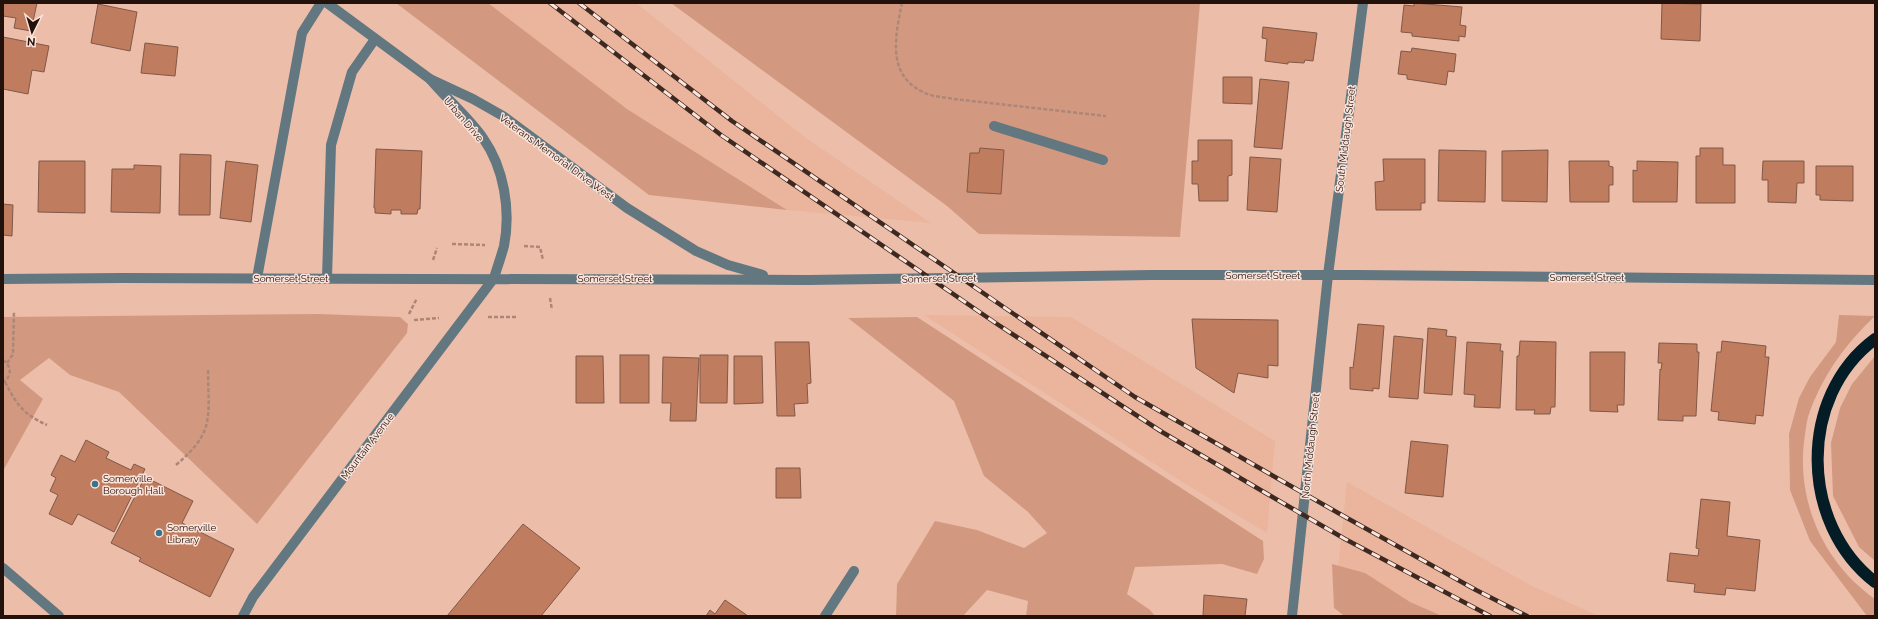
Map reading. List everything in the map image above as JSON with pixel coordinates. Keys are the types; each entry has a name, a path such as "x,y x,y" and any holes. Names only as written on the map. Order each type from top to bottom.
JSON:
{"highway":[{"path":"1875,339 1852,362 1834,388 1823,417 1817,449 1818,482 1823,507 1834,532 1850,559 1875,582"}],"street":[{"path":"257,278 302,33 321,3"},
{"name":"Veterans Memorial Drive West","path":"327,3 430,79 473,99 503,116 627,208 696,251 728,265 776,278"},
{"name":"South Middaugh Street","path":"1328,275 1363,3"},
{"path":"326,278 331,145 352,72 375,39"},
{"name":"Urban Drive","path":"430,79 482,138 496,162 504,190 506,218 504,246 494,278"},
{"path":"994,126 1103,160"},
{"name":"Somerset Street","path":"3,279 776,278 808,280 1152,275 1328,275 1875,280"},
{"name":"North Middaugh Street","path":"1292,616 1328,275"},
{"name":"Mountain Avenue","path":"243,616 253,597 494,278"},
{"path":"825,616 854,571"},
{"path":"5,573 59,616"}],"path":[{"path":"902,3 895,40 897,60 901,72 910,84 920,91 954,99 1106,116"},
{"path":"7,363 13,354 14,311"},
{"path":"3,360 11,369 10,376 4,382 20,409 27,416 47,425"},
{"path":"176,465 193,450 202,438 208,423 208,368"}],"shaded area":[{"path":"396,3 488,3 627,109 787,210 649,195"},
{"path":"488,3 636,3 806,138 931,223 787,210 627,109"},
{"path":"671,3 1200,3 1180,237 979,234 947,206"},
{"path":"319,314 400,317 408,324 407,333 257,524 119,392 70,375 49,358 20,380 43,399 3,471 3,317"},
{"path":"924,315 1071,317 1275,441 1267,533 1184,483"},
{"path":"1839,315 1875,316 1845,349 1829,371 1816,397 1807,420 1803,459 1804,482 1816,527 1840,567 1856,584 1875,599 1875,616 1867,616 1810,541 1790,490 1789,434 1799,398 1810,377 1836,342"},
{"path":"917,317 1263,541 1264,559 1257,574 1222,564 1135,567 1127,594 1150,610 1155,616 1026,616 1028,601 987,590 963,616 896,616 897,584 935,521 977,530 1024,548 1047,533 1028,512 984,476 954,401 848,318"},
{"path":"1875,356 1875,561 1859,547 1833,496 1831,443 1840,408 1852,384"},
{"path":"1347,482 1532,586 1599,616 1414,616 1337,578"},
{"path":"1332,564 1365,573 1410,602 1442,616 1343,615 1334,608"}],"building":[{"path":"3,3 37,3 31,31 14,28 16,18 3,16"},
{"path":"1414,3 1462,7 1460,25 1466,26 1465,37 1459,36 1459,41 1412,36 1412,33 1401,32 1404,5 1414,6"},
{"path":"1662,3 1701,4 1700,41 1661,39"},
{"path":"98,4 137,12 130,51 91,43"},
{"path":"1263,27 1317,33 1313,61 1305,60 1304,63 1288,62 1288,64 1265,61 1267,39 1262,38"},
{"path":"3,37 49,46 44,72 32,70 28,94 3,89"},
{"path":"145,43 178,47 175,76 141,73"},
{"path":"1412,48 1456,54 1454,72 1448,71 1446,85 1407,79 1407,75 1398,74 1401,51 1411,52"},
{"path":"1223,77 1252,77 1252,104 1223,103"},
{"path":"1260,79 1289,82 1282,149 1254,147"},
{"path":"1198,140 1232,140 1232,175 1228,176 1228,201 1199,201 1198,184 1192,184 1192,161 1198,161"},
{"path":"980,148 1004,150 1001,194 967,192 970,153 979,153"},
{"path":"1700,148 1723,148 1723,165 1735,165 1735,203 1696,203 1696,156 1700,156"},
{"path":"376,149 422,151 420,209 418,209 417,214 401,214 401,210 391,210 391,214 375,213"},
{"path":"1439,150 1486,151 1485,202 1438,201"},
{"path":"1548,150 1547,202 1502,201 1502,151"},
{"path":"180,154 211,155 210,215 179,215"},
{"path":"1250,157 1281,159 1277,212 1247,210"},
{"path":"1383,159 1425,159 1425,203 1421,203 1421,210 1376,210 1375,182 1384,181"},
{"path":"39,161 85,161 85,213 38,212"},
{"path":"226,161 258,165 251,222 220,218"},
{"path":"1569,161 1609,161 1609,166 1613,167 1613,185 1609,185 1609,202 1570,202"},
{"path":"1637,161 1678,162 1677,202 1633,202 1633,170 1637,171"},
{"path":"1763,161 1804,161 1804,183 1797,183 1796,203 1768,202 1768,180 1762,180"},
{"path":"134,165 161,166 160,213 111,212 112,169 134,169"},
{"path":"1816,166 1853,166 1853,201 1820,200 1820,195 1816,195"},
{"path":"3,204 13,205 12,236 3,235"},
{"path":"1192,319 1278,320 1278,366 1268,365 1268,378 1238,373 1234,393 1196,368"},
{"path":"1358,324 1384,326 1379,389 1373,388 1373,391 1350,389 1350,367 1353,368"},
{"path":"1428,328 1447,330 1446,336 1456,337 1452,395 1424,393"},
{"path":"1394,336 1423,339 1418,399 1389,397"},
{"path":"1520,341 1556,342 1555,407 1551,407 1550,414 1534,414 1535,410 1516,410 1517,356 1519,356"},
{"path":"1722,341 1766,346 1765,357 1769,357 1763,416 1756,415 1755,424 1718,420 1719,412 1711,411 1717,352 1721,352"},
{"path":"775,342 809,342 811,383 807,384 808,403 794,404 795,416 777,416"},
{"path":"1467,342 1501,344 1500,351 1503,351 1500,408 1474,407 1475,395 1464,394"},
{"path":"1659,343 1697,344 1697,352 1699,352 1696,416 1683,416 1683,421 1658,420 1660,369 1661,370 1662,363 1658,363"},
{"path":"1590,352 1625,352 1624,405 1617,405 1618,412 1590,411"},
{"path":"620,355 649,355 649,403 620,403"},
{"path":"700,355 728,355 727,403 700,403"},
{"path":"576,356 603,356 604,403 576,403"},
{"path":"734,356 762,356 763,403 734,404"},
{"path":"663,357 699,358 696,421 670,421 671,403 662,403"},
{"name":"Somerville Borough Hall","path":"86,440 109,452 106,458 131,470 134,464 145,469 114,532 78,514 72,525 49,514 58,495 50,491 56,478 51,475 61,455 75,462"},
{"path":"1411,441 1448,445 1443,497 1405,493"},
{"path":"776,468 800,468 801,498 776,498"},
{"name":"Somerville Library","path":"145,477 193,501 182,523 234,549 210,597 139,561 141,558 111,543"},
{"path":"1701,499 1730,502 1727,536 1760,540 1755,591 1726,588 1725,595 1694,592 1695,584 1667,581 1670,553 1698,556 1699,549 1696,548"},
{"path":"523,524 580,568 541,616 447,616"},
{"path":"1204,595 1247,599 1245,616 1203,616"},
{"path":"725,600 748,616 706,616 710,610 715,614"}],"railway":[{"path":"550,3 721,135 997,324 1162,432 1345,539 1490,616"},
{"path":"579,3 732,121 1135,397 1347,518 1476,590 1527,616"}],"place":[{"name":"Somerville Borough Hall","path":"95,484"},
{"name":"Somerville Library","path":"159,533"}]}
